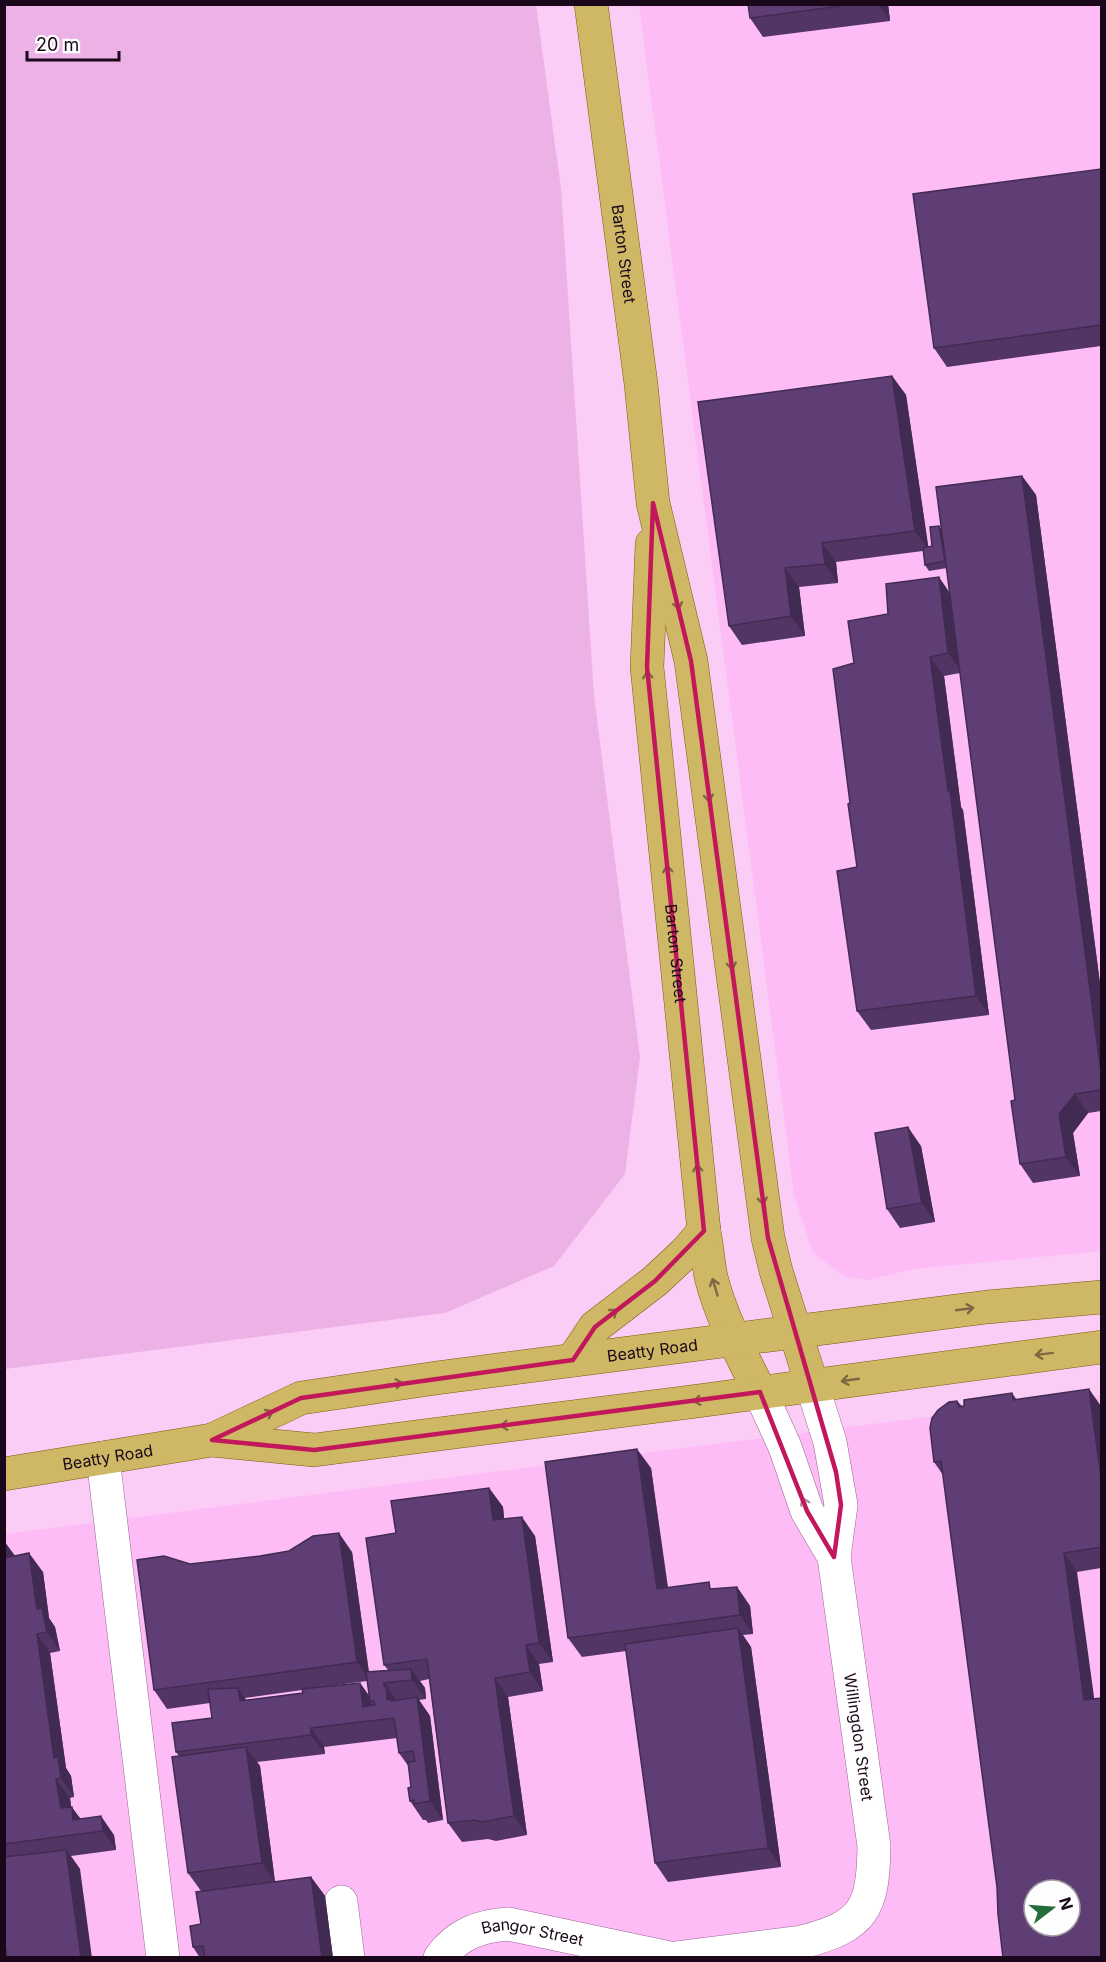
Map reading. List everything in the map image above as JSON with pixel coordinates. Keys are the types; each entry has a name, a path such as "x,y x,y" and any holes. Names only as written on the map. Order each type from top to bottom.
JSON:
{"main road":[{"name":"Barton Street","path":"591,4 641,384 653,503 691,661 768,1238 812,1385"},
{"name":"Barton Street","path":"653,503 647,667 704,1231 712,1277 734,1340 760,1392"},
{"path":"573,1360 595,1327 655,1281 686,1253 704,1231"},
{"name":"Beatty Road","path":"212,1440 301,1398 987,1306 1101,1297"},
{"name":"Beatty Road","path":"4,1474 212,1440 314,1450 1101,1347"}],"street":[{"name":"Willingdon Street","path":"675,1958 802,1942 836,1931 859,1915 867,1905 872,1886 874,1846 834,1557 841,1505 830,1442 812,1385"},
{"name":"Willingdon Street","path":"760,1392 785,1447 807,1511 834,1557"},
{"path":"103,1458 163,1958"},
{"path":"341,1902 348,1958"},
{"name":"Bangor Street","path":"440,1958 453,1943 470,1932 488,1926 508,1924 669,1958"}],"highlighted area":[{"path":"653,503 691,661 768,1238 836,1472 841,1505 834,1557 807,1511 760,1392 314,1450 212,1440 301,1398 573,1360 595,1327 655,1281 704,1231 647,667"}],"shaded area":[{"path":"4,5 536,5 561,189 594,696 640,1057 625,1174 554,1266 445,1313 5,1369"},
{"path":"639,5 1101,5 1101,1251 914,1269 868,1280 846,1277 813,1253 794,1194"},
{"path":"1101,1395 1101,1957 5,1957 4,1534"}],"building":[{"path":"748,4 855,4 750,18"},
{"path":"1101,169 1101,325 934,348 913,194"},
{"path":"892,376 915,531 822,543 825,564 785,568 791,616 729,626 698,402"},
{"path":"1022,476 1101,1073 1101,1090 1075,1094 1059,1114 1066,1157 1020,1164 1011,1101 1015,1100 936,487"},
{"path":"939,526 945,561 925,565 923,548 932,546 930,527"},
{"path":"939,577 948,653 930,657 948,791 950,791 976,996 857,1011 837,871 857,867 833,669 854,663 848,621 888,614 886,584"},
{"path":"908,1127 922,1203 887,1209 875,1133"},
{"path":"1089,1389 1101,1478 1101,1547 1064,1553 1084,1700 1101,1698 1101,1958 1003,1958 997,1887 941,1461 934,1462 930,1428 932,1418 949,1402 957,1401 959,1407 964,1406 964,1400 1012,1393 1013,1400"},
{"path":"637,1449 657,1589 709,1582 710,1589 737,1587 740,1615 568,1638 545,1462"},
{"path":"489,1488 493,1520 522,1517 539,1643 526,1645 530,1672 495,1678 514,1816 482,1822 475,1820 448,1823 427,1659 384,1665 366,1538 396,1533 391,1501"},
{"path":"339,1533 357,1662 154,1690 137,1560 164,1556 190,1564 260,1556 289,1551 313,1536"},
{"path":"29,1553 37,1609 42,1608 47,1632 37,1634 54,1758 58,1757 61,1778 56,1779 61,1808 72,1807 73,1820 101,1816 103,1831 4,1844 4,1556 5,1558"},
{"path":"738,1628 768,1848 655,1863 625,1644"},
{"path":"411,1669 412,1680 384,1683 384,1686 386,1685 387,1699 392,1701 417,1697 430,1801 414,1804 414,1800 410,1801 408,1762 415,1761 413,1751 399,1753 394,1718 311,1728 311,1735 176,1752 172,1723 212,1718 208,1689 238,1688 240,1701 303,1693 302,1689 360,1683 363,1707 375,1705 374,1701 370,1701 366,1672"},
{"path":"246,1747 262,1863 188,1873 172,1757"},
{"path":"66,1850 81,1958 7,1958 4,1936 4,1857"},
{"path":"311,1877 322,1958 205,1958 203,1946 193,1947 190,1926 201,1924 196,1892"}]}
